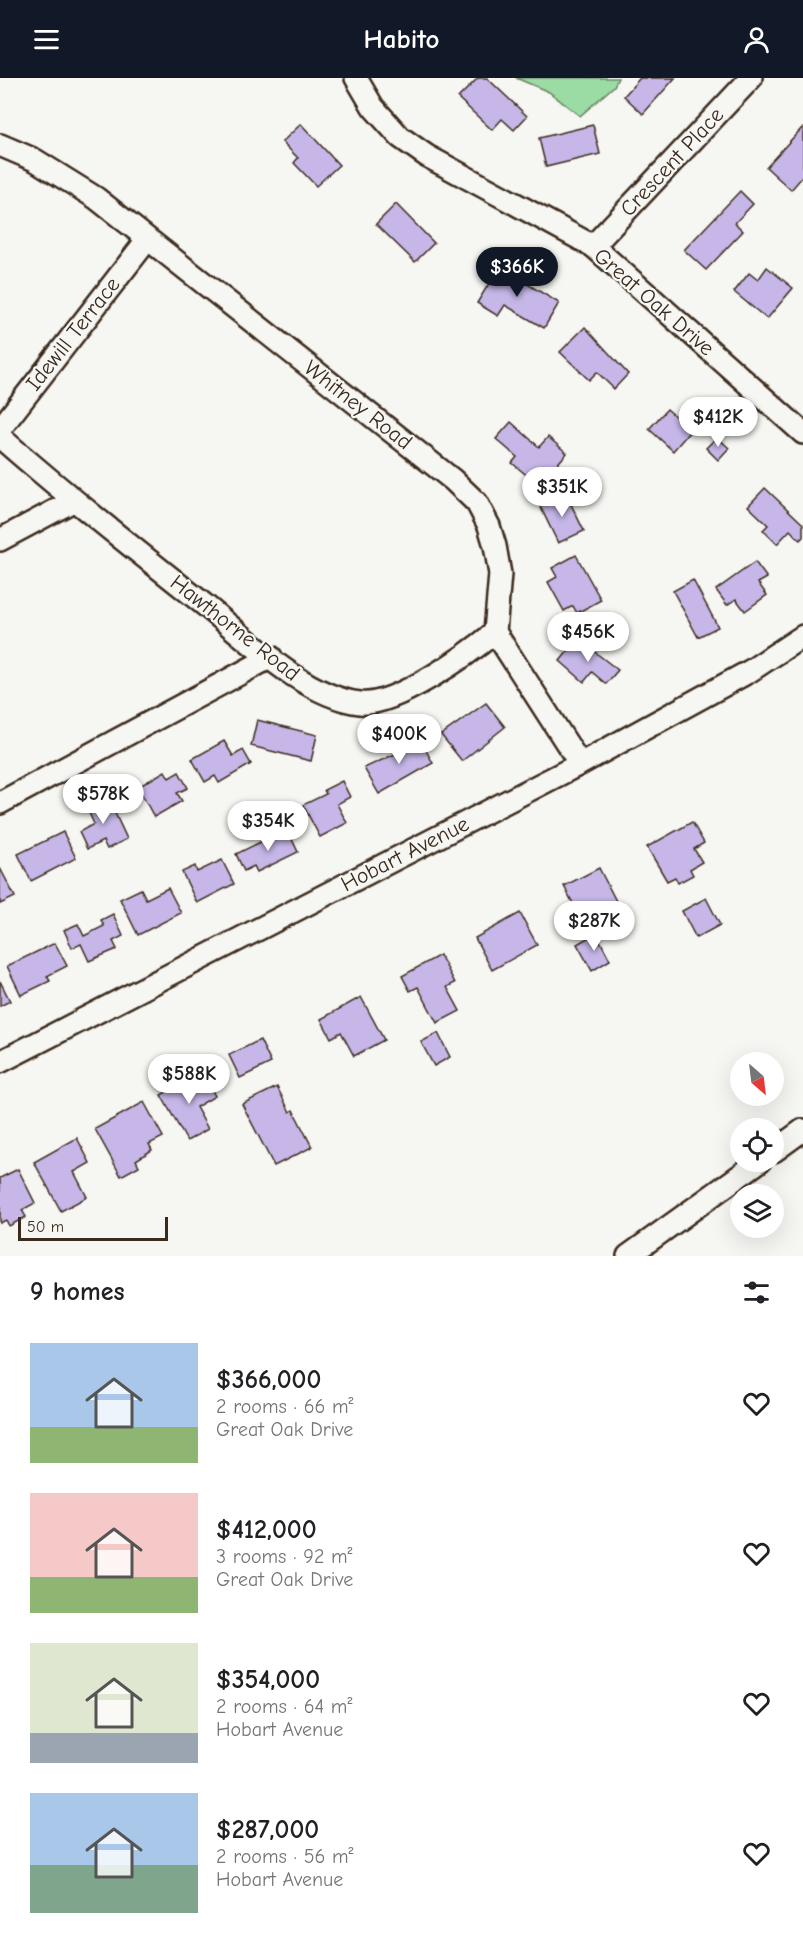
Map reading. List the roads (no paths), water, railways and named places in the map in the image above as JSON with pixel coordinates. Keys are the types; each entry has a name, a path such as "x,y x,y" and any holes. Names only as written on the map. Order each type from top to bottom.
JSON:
{"street":[{"name":"Great Oak Drive","path":"356,78 384,120 400,137 427,156 593,246 803,433"},
{"name":"Crescent Place","path":"593,246 751,78"},
{"name":"Whitney Road","path":"0,145 67,177 349,396 453,480 477,503 489,526 500,574 495,632"},
{"name":"Idewill Terrace","path":"0,429 147,240"},
{"name":"Hawthorne Road","path":"0,437 73,501 271,657 330,696 362,704 391,696 463,657 495,632"},
{"path":"0,540 73,501"},
{"path":"495,632 580,764"},
{"name":"Hobart Avenue","path":"0,1062 580,764 750,670 803,636"},
{"path":"0,803 271,657"},
{"path":"784,1144 803,1130"},
{"path":"628,1256 745,1172"}]}
